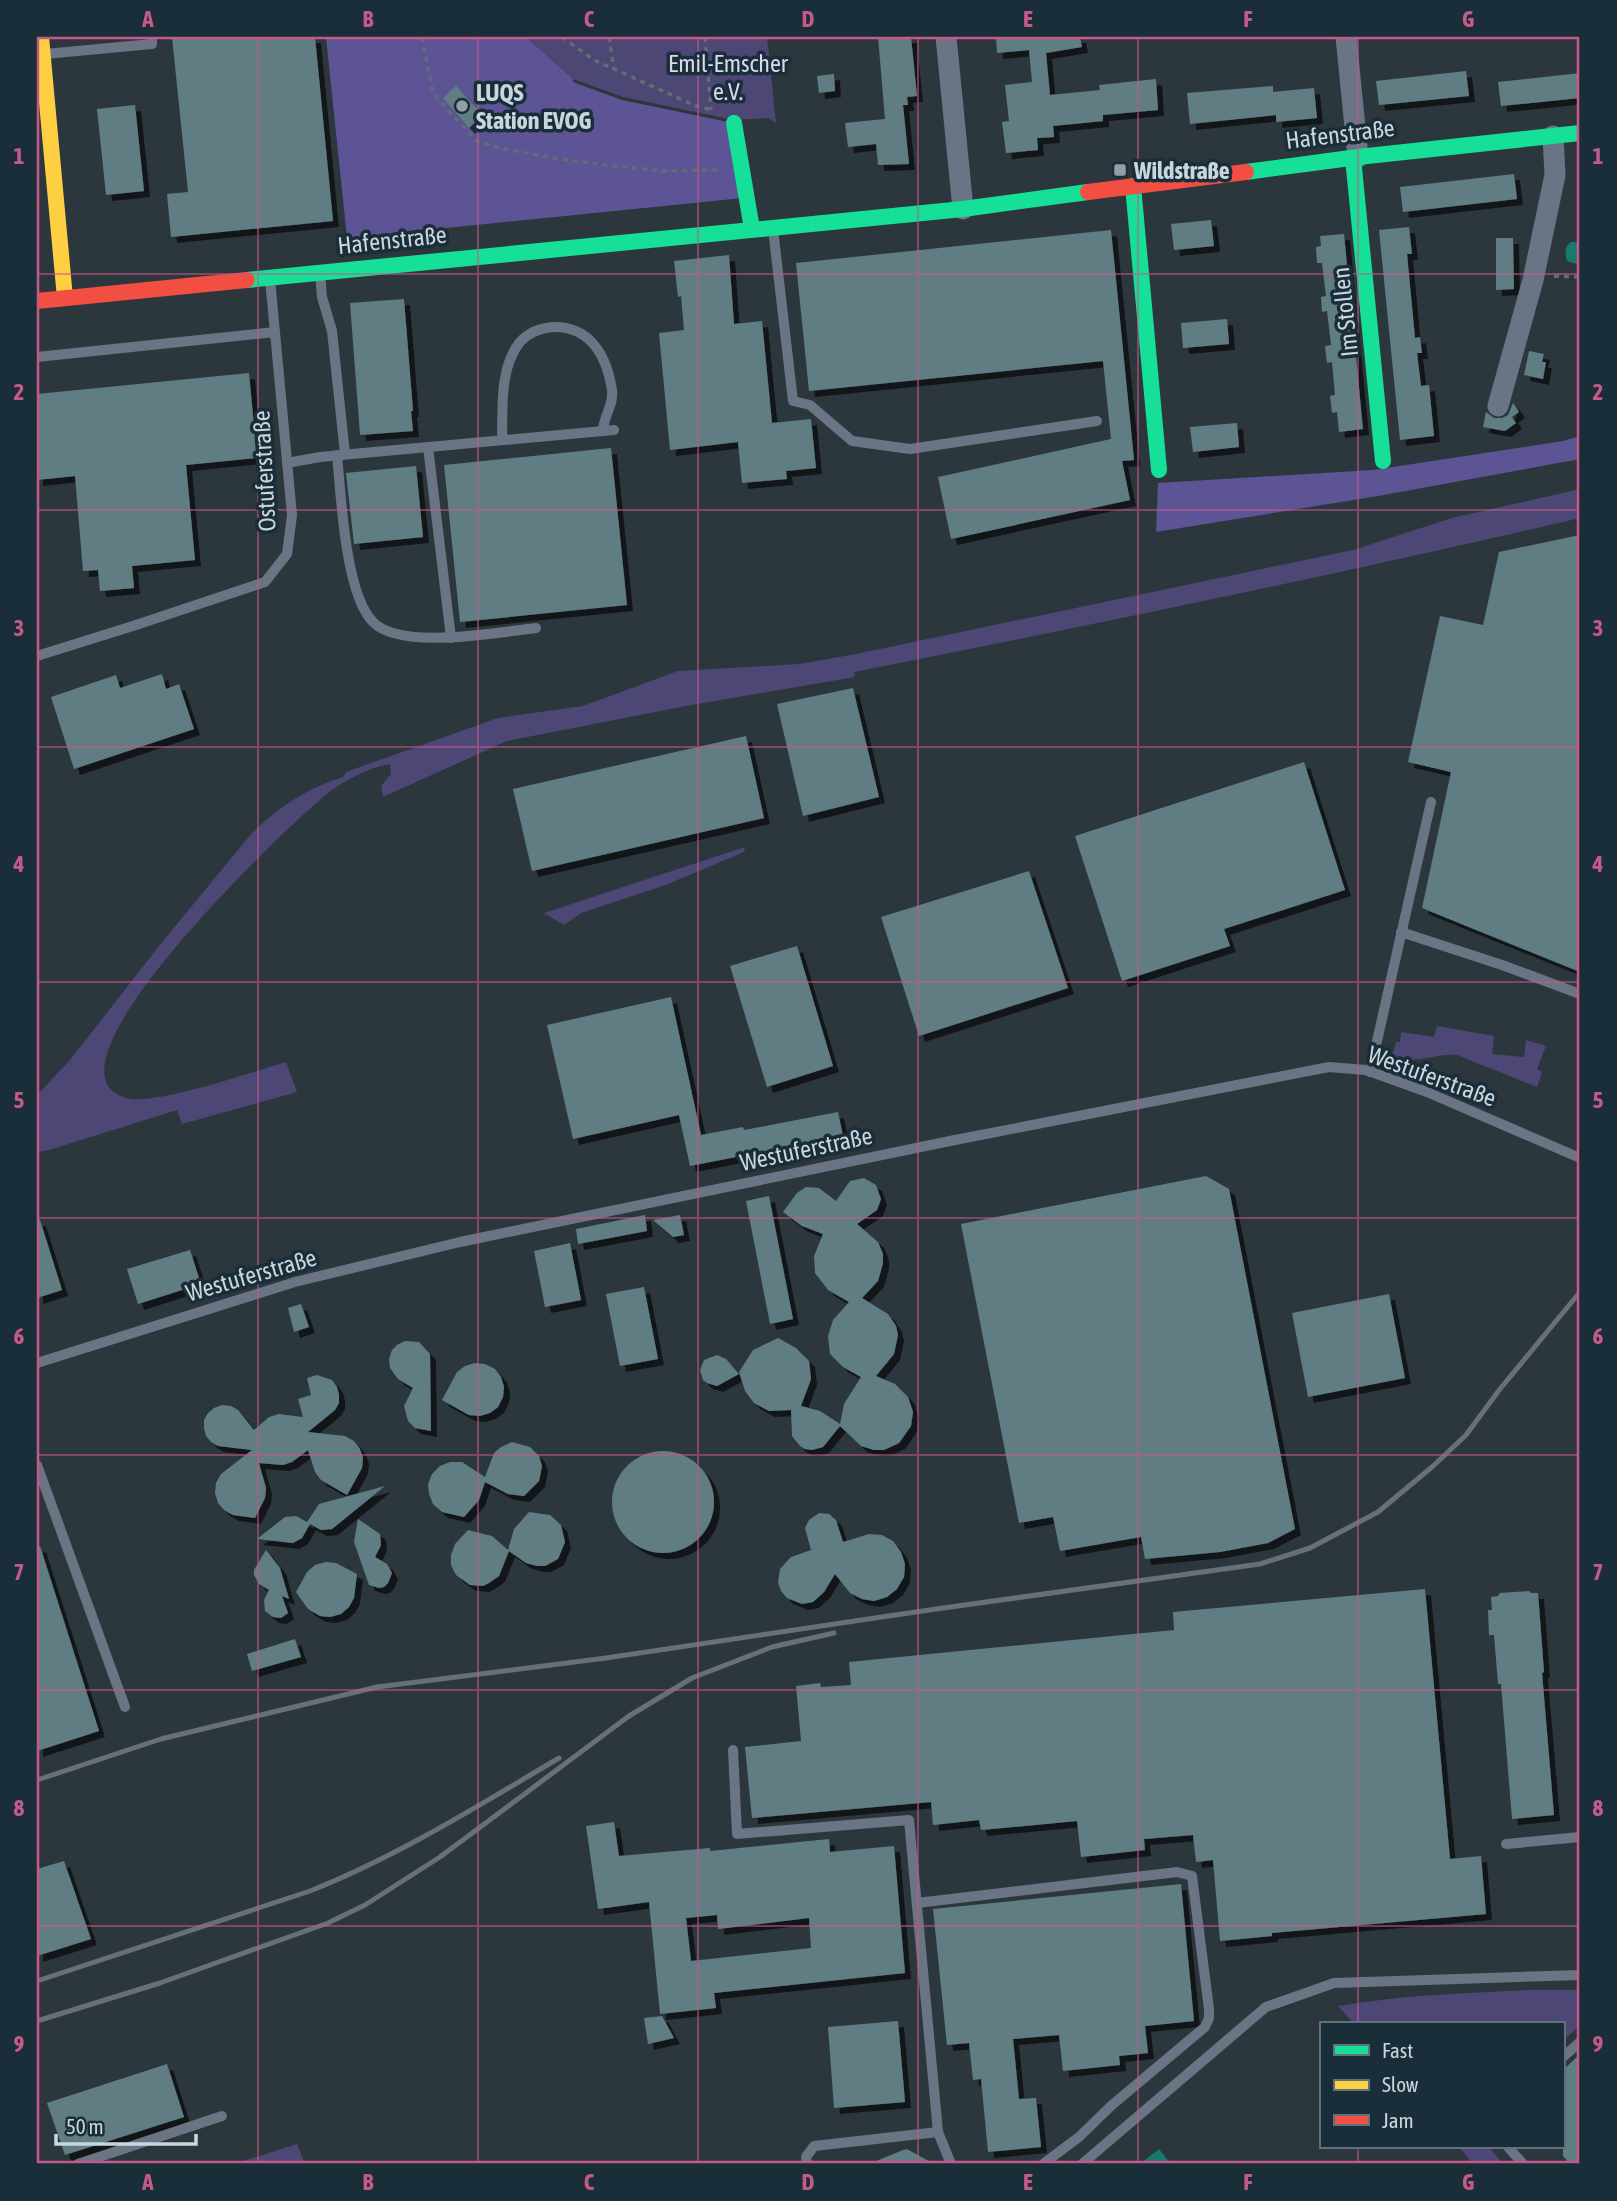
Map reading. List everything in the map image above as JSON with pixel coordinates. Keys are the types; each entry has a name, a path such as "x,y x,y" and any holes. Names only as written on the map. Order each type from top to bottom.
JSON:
{"street":[{"path":"41,37 65,298"},
{"path":"946,37 963,209"},
{"path":"1346,37 1355,158"},
{"path":"734,122 752,229"},
{"name":"Hafenstraße","path":"37,301 963,209 1355,158 1580,133"},
{"path":"1498,406 1534,275 1555,175 1553,136"},
{"name":"Im Stollen","path":"1355,158 1382,461"},
{"path":"1133,186 1158,470"}],"lane":[{"path":"42,54 152,44 152,37"},
{"path":"773,227 793,401 810,405 852,441 910,449 1097,421"},
{"path":"320,273 322,297 332,331 346,546 360,599 373,622 390,632 451,638 536,628"},
{"name":"Ostuferstraße","path":"37,656 265,582 287,554 292,515 270,279"},
{"path":"287,463 341,455 608,431 603,426 612,406 612,394 603,358 595,345 575,329 545,328 531,333 520,342 505,377 502,440"},
{"path":"37,357 275,332"},
{"path":"428,447 451,638"},
{"path":"1370,1072 1431,802"},
{"path":"1401,932 1580,993"},
{"name":"Westuferstraße","path":"37,1363 295,1282 460,1242 1329,1067 1370,1072 1427,1092 1580,1158"},
{"path":"37,1465 125,1707"},
{"path":"733,1750 737,1835 909,1820 938,2132 951,2164"},
{"path":"1506,1844 1580,1837"},
{"path":"917,1903 1177,1872 1192,1876 1209,2009 1205,2027 1111,2105 1079,2137 1043,2164"},
{"path":"1082,2164 1266,2007 1334,1983 1580,1975"},
{"path":"1564,2056 1580,2042"},
{"path":"78,2164 222,2116"},
{"path":"807,2164 806,2157 814,2146 938,2132"},
{"path":"1509,2148 1523,2164"}],"path":[{"path":"422,37 433,93 477,141 553,158 663,171 744,169"},
{"path":"562,37 594,60 734,122"},
{"path":"609,37 614,69"},
{"path":"705,37 709,109"},
{"path":"1534,275 1580,277"}],"green space":[{"name":"Emil-Emscher e.V.","path":"526,37 767,37 776,123 768,118 734,120 623,97 573,79"},
{"path":"1580,489 1580,518 1218,598 854,672 855,677 507,741 383,797 381,786 391,774 390,764 366,771 335,788 306,812 223,894 178,945 138,996 111,1043 105,1078 126,1098 140,1099 204,1087 286,1062 297,1092 182,1124 177,1110 37,1152 37,1095 70,1060 252,833 294,799 343,777 346,772 498,718 583,706 678,671 799,664 856,654 1353,550 1452,518"},
{"path":"745,847 744,852 663,886 581,913 564,925 544,913"},
{"path":"1437,1026 1494,1036 1492,1054 1524,1057 1526,1040 1546,1046 1537,1069 1542,1072 1537,1087 1457,1055 1415,1060 1392,1056 1396,1042 1400,1042 1401,1032 1434,1037"},
{"path":"1580,1990 1580,2026 1564,2039 1564,2022 1352,2022 1338,2006 1457,1993"},
{"path":"297,2144 305,2164 234,2164"},
{"path":"1460,2148 1490,2148 1503,2164 1473,2164"}],"shaded area":[{"path":"326,37 526,37 573,79 573,82 622,100 733,123 743,198 347,238"},
{"path":"1571,242 1580,242 1580,265 1567,261 1567,246"},
{"path":"1580,436 1580,459 1378,496 1156,532 1158,483 1373,470 1563,441"},
{"path":"1159,2149 1171,2164 1140,2164"}],"building":[{"path":"172,37 315,37 333,221 171,237 167,194 188,192"},
{"path":"878,37 911,37 917,96 907,97 908,105 903,105 909,164 878,165 876,144 848,147 845,123 885,119"},
{"path":"996,37 1080,37 1082,47 1046,53 1050,95 1100,90 1099,85 1156,79 1158,110 1103,115 1103,121 1053,126 1054,137 1037,138 1038,150 1006,153 1002,122 1009,121 1005,85 1032,82 1029,50 997,53"},
{"path":"1466,71 1469,96 1379,105 1376,81"},
{"path":"1580,73 1580,98 1501,106 1498,82"},
{"path":"834,74 835,91 819,93 817,76"},
{"name":"LUQS Station EVOG","path":"456,86 483,115 469,128 443,98"},
{"path":"1273,86 1273,92 1314,88 1317,118 1276,122 1276,115 1190,124 1187,93"},
{"path":"135,105 144,191 106,195 97,109"},
{"path":"1514,174 1517,199 1403,212 1400,187"},
{"path":"1211,220 1214,246 1174,250 1171,224"},
{"path":"1409,227 1412,254 1407,254 1415,338 1420,337 1422,353 1417,353 1421,386 1429,385 1434,436 1400,440 1379,230"},
{"path":"1111,230 1134,460 1122,461 1130,500 951,539 938,477 1111,439 1103,361 809,391 796,263"},
{"path":"1344,234 1363,429 1339,432 1337,412 1332,413 1330,396 1335,395 1332,362 1327,363 1325,346 1331,345 1327,311 1322,312 1321,297 1326,296 1322,263 1317,263 1316,247 1321,246 1320,236"},
{"path":"1496,238 1513,238 1514,289 1496,290"},
{"path":"729,255 734,324 762,321 772,423 811,419 816,468 786,471 787,479 742,483 738,442 670,450 659,333 684,330 674,261"},
{"path":"404,299 413,431 360,435 350,303"},
{"path":"1227,319 1229,344 1183,348 1181,323"},
{"path":"1529,351 1544,354 1542,362 1546,362 1543,379 1524,375"},
{"path":"249,373 257,458 186,465 195,560 132,566 134,588 100,591 98,570 83,571 75,476 37,480 37,394"},
{"path":"1513,403 1519,412 1512,417 1516,423 1505,431 1483,427 1486,412 1494,418 1502,418 1508,415"},
{"path":"1237,423 1239,447 1193,452 1190,427"},
{"path":"611,448 627,605 460,622 444,465"},
{"path":"416,466 423,537 354,544 346,473"},
{"path":"1580,535 1580,972 1422,908 1451,772 1408,762 1440,616 1483,625 1499,552"},
{"path":"162,674 166,689 179,684 194,729 74,769 51,697 116,675 120,688"},
{"path":"853,688 879,797 803,816 777,704"},
{"path":"746,736 764,818 532,871 513,789"},
{"path":"1304,762 1345,890 1224,929 1230,946 1122,981 1075,836"},
{"path":"1029,871 1068,988 919,1036 881,917"},
{"path":"797,946 833,1066 767,1087 730,966"},
{"path":"671,997 701,1135 743,1127 744,1130 838,1112 843,1136 690,1166 679,1115 573,1139 547,1025"},
{"path":"1206,1176 1229,1189 1295,1529 1268,1543 1220,1552 1145,1559 1141,1537 1060,1551 1053,1517 1019,1523 961,1224"},
{"path":"864,1178 876,1185 881,1199 877,1210 857,1224 878,1242 883,1263 878,1281 862,1298 888,1314 898,1335 894,1354 876,1376 895,1384 908,1397 913,1412 911,1426 899,1443 884,1450 861,1446 840,1426 823,1447 805,1449 792,1436 791,1410 769,1411 754,1403 745,1391 739,1372 753,1350 778,1338 796,1348 809,1361 811,1379 801,1406 820,1411 840,1424 844,1404 861,1377 843,1367 830,1354 828,1336 833,1320 849,1302 828,1290 815,1273 814,1256 823,1234 802,1226 783,1212 797,1193 806,1187 819,1188 836,1201 850,1181"},
{"path":"769,1196 793,1319 770,1324 746,1201"},
{"path":"645,1215 647,1231 578,1244 576,1229"},
{"path":"680,1215 684,1235 673,1237 653,1220"},
{"path":"37,1220 40,1220 62,1290 37,1298"},
{"path":"570,1243 581,1300 545,1307 534,1251"},
{"path":"190,1250 201,1284 138,1304 127,1269"},
{"path":"644,1287 658,1359 620,1366 606,1294"},
{"path":"1389,1294 1405,1378 1308,1397 1292,1313"},
{"path":"301,1304 309,1327 294,1332 288,1308"},
{"path":"405,1341 419,1342 430,1354 431,1431 415,1428 408,1421 404,1406 413,1388 398,1379 390,1368 392,1350"},
{"path":"717,1355 726,1359 739,1374 717,1386 703,1380 700,1370 704,1360"},
{"path":"475,1363 495,1369 504,1387 498,1407 480,1416 469,1415 442,1400 457,1372"},
{"path":"317,1375 332,1380 337,1387 339,1403 335,1410 308,1432 345,1436 354,1441 363,1458 362,1468 347,1495 321,1480 315,1472 308,1450 283,1465 259,1463 266,1488 265,1498 255,1518 233,1515 224,1510 215,1493 216,1483 221,1474 252,1450 218,1446 211,1442 204,1428 208,1413 222,1405 231,1406 238,1410 254,1430 269,1417 279,1414 303,1417 298,1399 311,1395 307,1378"},
{"path":"512,1442 530,1447 539,1456 542,1466 539,1481 524,1496 508,1494 485,1482 479,1500 464,1517 442,1512 433,1504 428,1484 432,1474 440,1466 450,1462 462,1462 485,1477 494,1453"},
{"path":"663,1451 682,1455 699,1466 710,1483 714,1502 710,1521 699,1538 682,1549 663,1553 644,1549 627,1538 616,1521 612,1502 616,1483 627,1466 644,1455"},
{"path":"385,1486 332,1529 321,1530 310,1524 302,1538 293,1543 257,1539 285,1517 296,1516 307,1522 319,1504"},
{"path":"529,1512 550,1515 561,1525 565,1542 558,1559 545,1566 537,1566 526,1563 509,1551 499,1576 483,1586 470,1585 456,1575 451,1565 451,1555 455,1544 468,1530 492,1536 508,1550 514,1529"},
{"path":"819,1513 829,1514 836,1520 843,1542 869,1534 882,1535 893,1541 905,1564 904,1577 897,1589 887,1597 874,1601 862,1599 850,1593 835,1574 824,1592 813,1602 802,1604 787,1598 778,1582 780,1569 791,1557 811,1550 805,1528 809,1520"},
{"path":"358,1519 380,1534 381,1545 375,1557 387,1564 392,1573 384,1587 369,1585 354,1542"},
{"path":"40,1546 99,1731 37,1751 37,1547"},
{"path":"266,1550 280,1568 289,1599 282,1596 288,1613 281,1618 273,1617 265,1611 264,1600 269,1590 259,1584 254,1575 254,1570"},
{"path":"336,1563 357,1574 354,1598 349,1607 341,1614 330,1617 320,1616 308,1609 296,1592 307,1572 315,1565"},
{"path":"1425,1589 1450,1859 1481,1856 1486,1914 1272,1933 1272,1936 1220,1941 1213,1860 1196,1862 1193,1835 1144,1839 1145,1850 1081,1857 1077,1821 981,1830 979,1820 933,1825 931,1802 752,1818 745,1747 801,1741 796,1686 820,1683 821,1687 851,1685 849,1662 1174,1630 1173,1612"},
{"path":"1500,1593 1538,1593 1554,1815 1512,1819 1501,1684 1498,1684 1494,1635 1489,1635 1488,1610 1492,1610 1491,1597"},
{"path":"295,1639 301,1657 252,1671 247,1654"},
{"path":"614,1822 619,1856 710,1848 710,1851 829,1839 830,1852 894,1846 905,1973 714,1993 716,2008 660,2014 649,1902 598,1909 586,1826","holes":["717,1915 718,1929 809,1918 811,1948 691,1961 686,1918"]},
{"path":"64,1861 91,1939 37,1956 37,1869"},
{"path":"1181,1884 1194,2021 1145,2026 1148,2053 1119,2056 1120,2065 1063,2071 1059,2035 1013,2039 1019,2099 1036,2098 1041,2147 988,2152 981,2079 973,2080 969,2043 947,2045 933,1909"},
{"path":"662,2016 674,2038 648,2044 644,2018"},
{"path":"898,2021 905,2102 834,2108 828,2027"},
{"path":"1580,2054 1580,2164 1570,2164 1563,2156 1564,2069"},
{"path":"167,2064 184,2117 65,2155 47,2103"},
{"path":"907,2149 934,2164 869,2164 903,2150"}],"railway":[{"path":"37,1780 161,1739 377,1687 606,1658 1260,1564 1310,1548 1378,1512 1432,1467 1466,1435 1580,1292"},
{"path":"37,2021 160,1983 328,1923 365,1905 440,1857 629,1716 692,1678 772,1647 834,1633"},
{"path":"37,1981 310,1891 343,1877 437,1829 559,1758"}],"traffic: fast":[{"path":"734,123 752,229"},
{"path":"1246,172 1580,133"},
{"path":"1353,158 1383,461"},
{"path":"1133,186 1159,470"},
{"path":"247,280 963,209 1088,192"}],"traffic: slow":[{"path":"41,37 65,298"}],"traffic: jam":[{"path":"1088,192 1246,172"},
{"path":"37,301 247,280"}],"place":[{"name":"LUQS Station EVOG","path":"462,106"},
{"name":"Wildstraße","path":"1120,170"}]}
